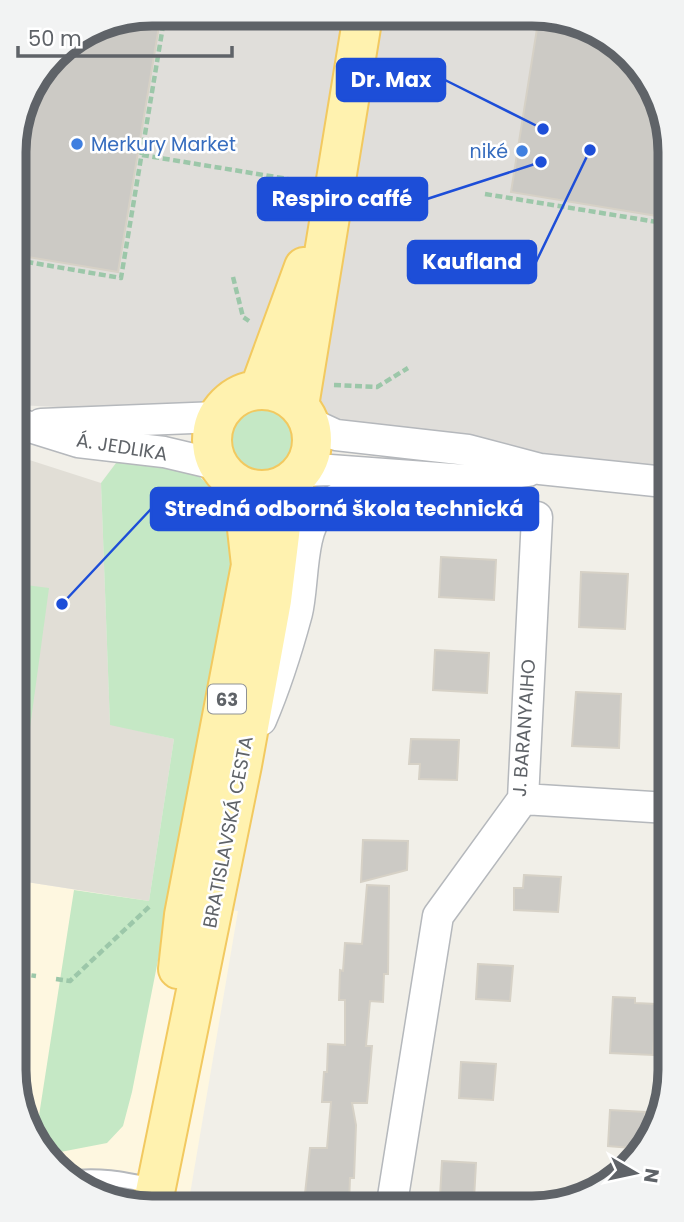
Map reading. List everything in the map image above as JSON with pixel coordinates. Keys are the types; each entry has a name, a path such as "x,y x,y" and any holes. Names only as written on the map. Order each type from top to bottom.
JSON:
{"main road":[{"name":"BRATISLAVSKÁ CESTA","path":"154,1196 242,765 272,600 284,510 299,475 309,461 312,448 305,415 335,183 361,26"},
{"name":"BRATISLAVSKÁ CESTA","path":"259,390 335,183"},
{"path":"218,417 235,398 259,390 281,393 305,415"},
{"name":"BRATISLAVSKÁ CESTA","path":"154,1196 184,915 251,565 245,511 212,441 218,417"},
{"path":"227,474 256,491 267,491 288,484 299,475"}],"street":[{"path":"305,415 336,435 468,450 540,469 658,481"},
{"name":"Á. JEDLIKA","path":"26,424 218,417"},
{"name":"Á. JEDLIKA","path":"26,425 78,442 164,452 227,474"},
{"path":"299,475 330,470 466,480 540,469"},
{"path":"242,765 278,679 298,610 308,536 314,519 322,508 336,499 405,476"},
{"name":"J. BARANYAIHO","path":"394,1196 438,916 523,799 537,517"},
{"path":"523,799 657,807"}],"lane":[{"path":"85,1176 112,1178 154,1196"}],"path":[{"path":"26,262 121,278 163,27"},
{"path":"142,155 294,180"},
{"path":"485,194 554,202 658,222"},
{"path":"233,277 243,317 258,327"},
{"path":"334,385 377,387 408,368"},
{"path":"57,979 70,981 150,906"},
{"path":"26,975 36,976"}],"shaded area":[{"path":"531,26 556,29 587,39 626,69 645,97 651,112 658,153 658,481 261,417 26,405 27,136 43,89 69,58 97,39 112,33 144,27"},
{"path":"26,459 101,483 110,724 174,739 149,901 26,882"},
{"path":"26,882 149,901 238,911 190,1196 136,1195 89,1179 63,1159 48,1140 39,1125 29,1094 26,1069"}],"green space":[{"path":"265,404 278,407 289,414 296,425 299,438 296,451 289,462 278,469 265,472 252,469 241,462 234,451 231,438 234,425 241,414 252,407"},
{"path":"122,455 193,471 227,502 238,538 162,940 123,1126 107,1143 58,1153 38,1122 74,890 149,901 174,739 110,725 101,483"},
{"path":"26,585 49,588 26,757"}],"building":[{"name":"Merkury Market","path":"159,27 118,272 26,257 27,136 43,89 58,69 76,52 112,33"},
{"path":"537,27 556,29 587,39 626,69 645,97 655,128 658,153 658,216 511,192"},
{"path":"441,557 496,560 494,600 439,597"},
{"path":"581,572 628,574 625,629 579,627"},
{"path":"435,650 489,653 487,693 433,690"},
{"path":"576,692 621,694 619,748 572,746"},
{"path":"411,739 459,740 457,780 419,779 420,764 409,764"},
{"path":"363,840 408,841 407,870 361,882"},
{"path":"524,875 561,877 558,912 514,910 514,888 523,888"},
{"path":"367,885 389,886 388,974 384,974 383,1002 370,1001 366,1046 372,1046 367,1103 352,1103 356,1125 354,1178 350,1178 349,1196 305,1196 310,1148 327,1148 331,1102 322,1102 328,1044 345,1045 345,1000 339,1000 340,970 343,971 345,943 362,944"},
{"path":"478,964 513,966 510,1001 476,999"},
{"path":"613,997 635,998 635,1003 656,1004 653,1055 610,1053"},
{"path":"461,1062 496,1064 493,1100 459,1098"},
{"path":"610,1110 645,1112 638,1138 608,1138"},
{"path":"442,1161 476,1163 474,1196 440,1196"}],"place":[{"name":"Dr. Max","path":"543,129"},
{"name":"Merkury Market","path":"77,144"},
{"name":"Kaufland","path":"590,150"},
{"name":"niké","path":"522,151"},
{"name":"Respiro caffé","path":"541,162"},
{"name":"Stredná odborná škola technická","path":"62,604"}]}
